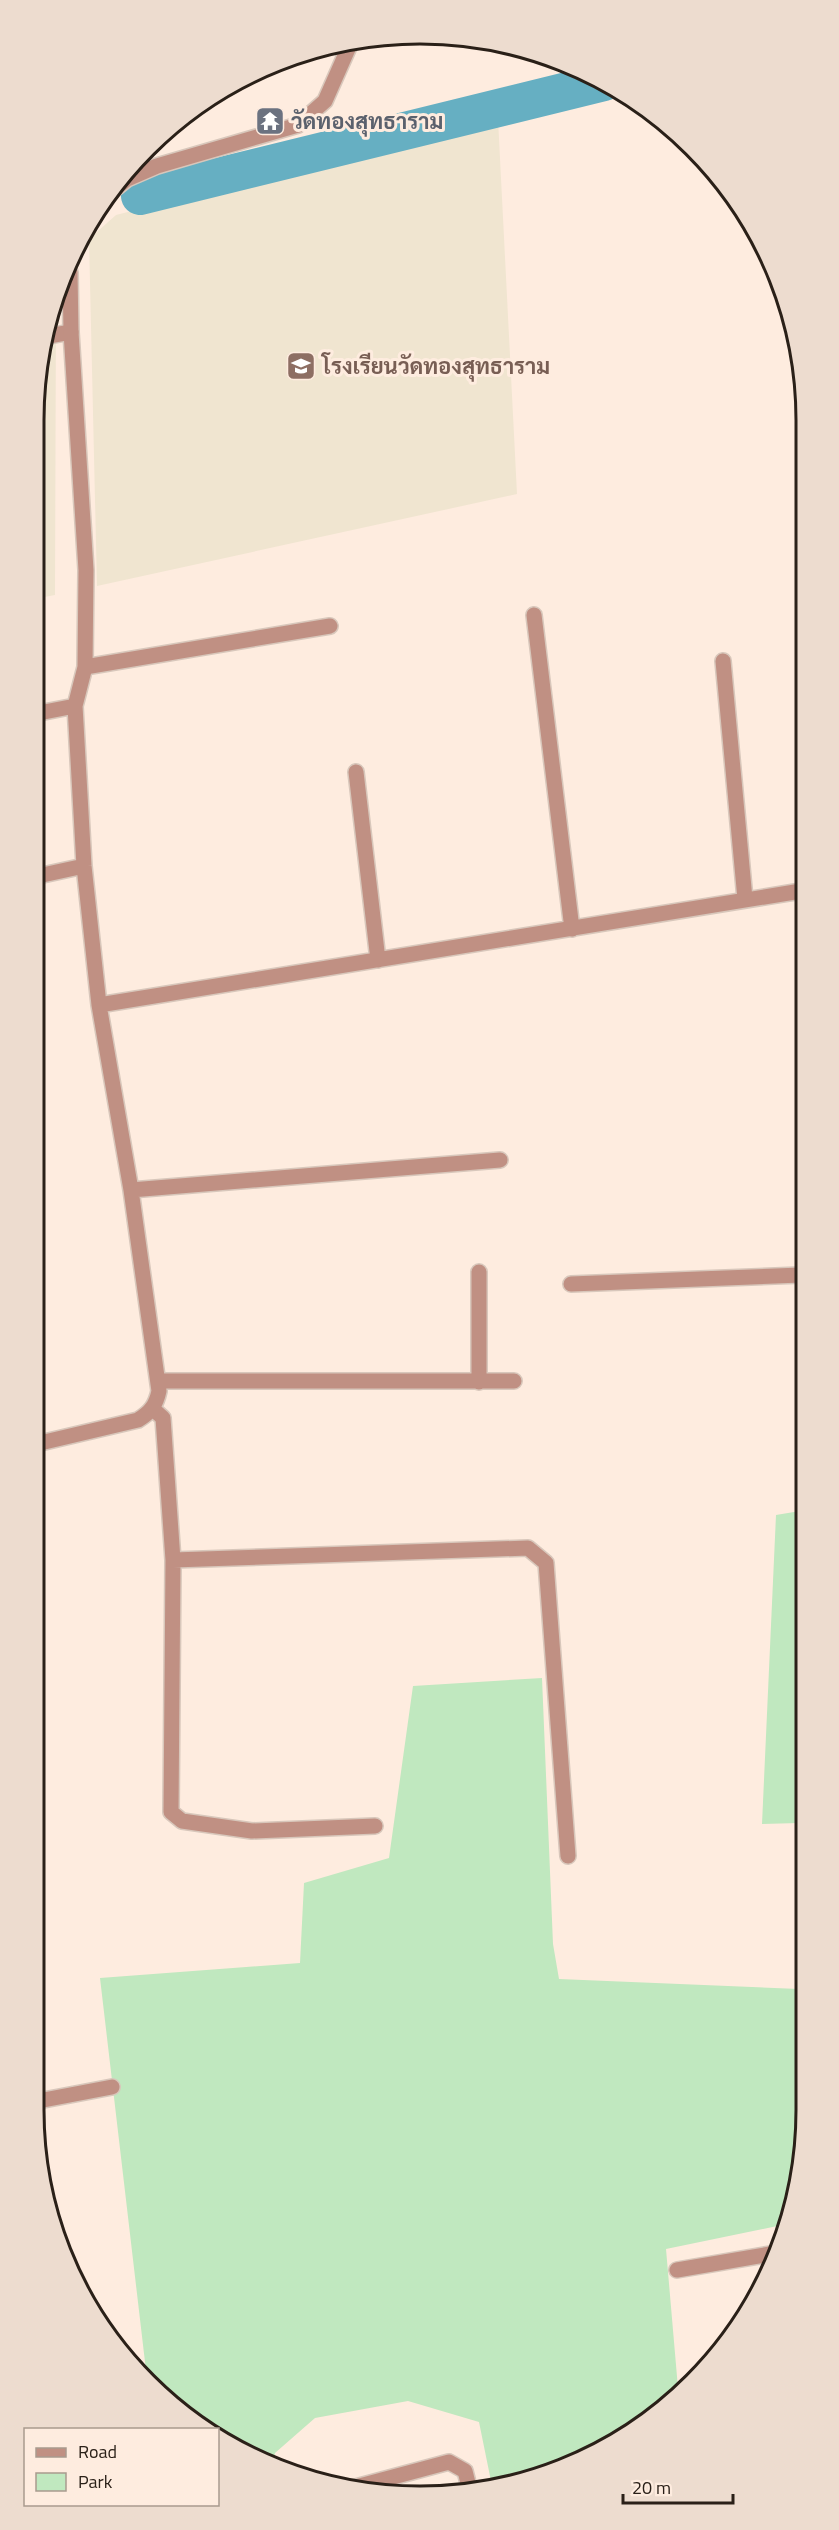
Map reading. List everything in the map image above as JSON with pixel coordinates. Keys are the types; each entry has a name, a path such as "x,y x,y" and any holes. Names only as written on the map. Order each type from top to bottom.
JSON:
{"street":[{"path":"133,176 157,166 298,125 325,100 347,51"},
{"path":"44,1442 138,1420 153,1408 158,1397 159,1381 131,1190 99,1005 84,866 75,706 85,667 86,570 71,332 70,281"},
{"path":"53,335 71,332"},
{"path":"534,615 572,929"},
{"path":"85,667 330,626"},
{"path":"723,661 745,899"},
{"path":"44,712 75,706"},
{"path":"356,772 378,960"},
{"path":"44,875 84,866"},
{"path":"99,1005 796,892"},
{"path":"131,1190 500,1160"},
{"path":"479,1272 479,1382"},
{"path":"571,1284 796,1275"},
{"path":"159,1381 514,1382"},
{"path":"153,1408 162,1418 173,1560 171,1812 182,1821 252,1831 375,1826"},
{"path":"173,1560 528,1548 546,1563 568,1856"},
{"path":"44,2100 112,2086"},
{"path":"677,2270 767,2255"},
{"path":"370,2483 449,2462 465,2471 468,2483"}],"shaded area":[{"name":"โรงเรียนวัดทองสุทธาราม","path":"498,119 517,494 97,586 89,240 116,215"},
{"path":"56,322 55,595 44,597 44,395"}],"green space":[{"path":"796,1512 796,1823 762,1824 776,1515"},
{"path":"542,1678 553,1944 559,1979 796,1989 795,2135 788,2184 778,2226 666,2249 678,2383 648,2409 586,2448 540,2467 491,2479 479,2422 408,2401 315,2418 275,2453 274,2457 231,2436 191,2409 146,2367 100,1978 300,1963 304,1883 389,1858 413,1686"}],"waterway":[{"path":"140,196 592,85"}],"place":[{"name":"วัดทองสุทธาราม","path":"270,121"},
{"name":"โรงเรียนวัดทองสุทธาราม","path":"301,366"}]}
